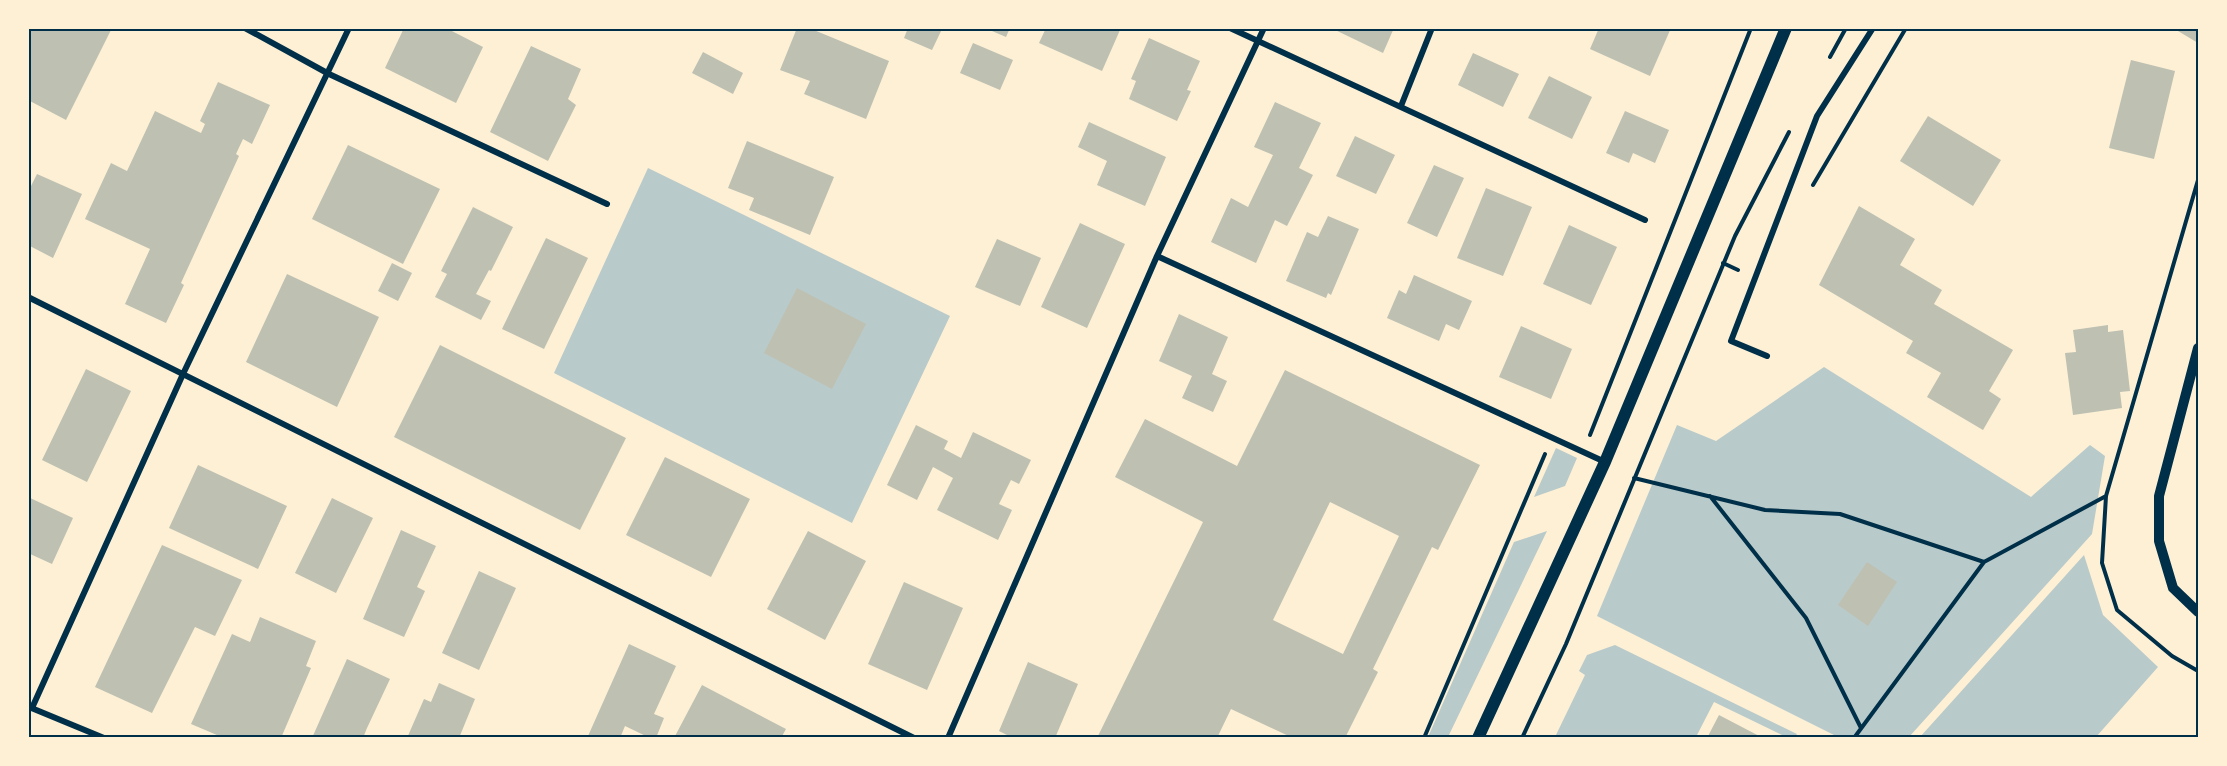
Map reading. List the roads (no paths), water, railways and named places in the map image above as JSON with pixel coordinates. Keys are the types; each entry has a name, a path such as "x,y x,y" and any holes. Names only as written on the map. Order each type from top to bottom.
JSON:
{"main road":[{"path":"1478,738 1605,462 1786,28"}],"street":[{"path":"245,28 329,74 607,204"},
{"path":"104,738 30,707 183,374 350,28"},
{"path":"1230,28 1645,220"},
{"path":"948,738 1157,256 1264,28"},
{"path":"1401,106 1432,28"},
{"path":"1767,356 1731,341 1816,116 1873,28"},
{"path":"1157,256 1605,462"},
{"path":"28,297 914,738"},
{"path":"2199,348 2159,496 2159,541 2173,588 2199,612"}]}
